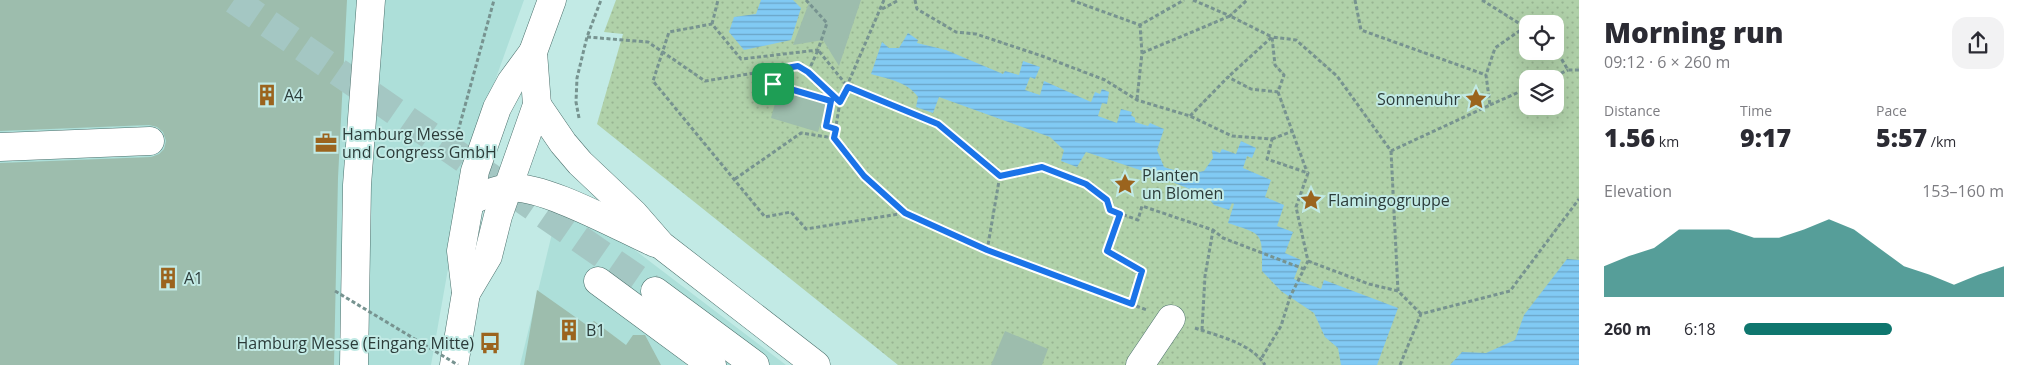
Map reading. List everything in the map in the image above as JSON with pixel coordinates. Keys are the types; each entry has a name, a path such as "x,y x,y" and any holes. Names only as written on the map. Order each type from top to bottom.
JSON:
{"main road":[{"path":"354,365 357,185 371,0"},
{"path":"456,365 466,293 461,251 475,171 497,108 510,82 533,52 552,0"},
{"path":"466,293 488,256 518,156 537,105 533,52"},
{"path":"537,105 563,143 580,163 634,214 661,246 816,365"},
{"path":"0,147 150,141"},
{"path":"470,201 508,188 526,188 540,192 661,246"},
{"path":"598,281 712,365"},
{"path":"655,291 755,365"},
{"path":"1140,365 1171,319"}],"path":[{"path":"457,135 494,0"},
{"path":"578,122 580,115 576,102 577,78 587,37 601,0"},
{"path":"712,24 718,0"},
{"path":"806,0 827,23 808,72"},
{"path":"834,138 840,102 884,0"},
{"path":"881,9 899,0"},
{"path":"915,0 917,9 956,32 976,34 1042,56 1105,80 1137,100 1190,116 1232,136 1272,139 1293,131"},
{"path":"1071,0 1140,25 1184,0"},
{"path":"1193,0 1272,37 1296,40 1337,76 1391,151 1398,292"},
{"path":"1142,53 1230,16 1247,0"},
{"path":"1356,0 1361,30 1486,75"},
{"path":"1482,0 1519,23"},
{"path":"712,24 741,59 818,50"},
{"path":"712,24 669,32 653,81 765,217 791,212 806,229 905,213"},
{"path":"1137,100 1142,53 1140,25"},
{"path":"1490,105 1486,75 1495,48 1519,32"},
{"path":"587,37 648,42 705,81 798,66 808,72 840,102"},
{"path":"1190,116 1228,77 1272,37"},
{"path":"1261,358 1281,326 1290,297 1308,261 1296,207 1308,172 1278,92 1284,75 1276,64 1272,37"},
{"path":"818,50 848,87 938,124 1000,176"},
{"path":"1562,60 1568,70"},
{"path":"1564,72 1579,70"},
{"path":"769,71 773,84 770,93 777,94"},
{"path":"1228,77 1251,89 1278,92"},
{"path":"773,84 831,101 826,126"},
{"path":"1391,151 1519,92"},
{"path":"820,126 836,129"},
{"path":"735,179 801,133 834,138 864,176 905,213 987,250 1238,343 1261,358 1265,365"},
{"path":"1272,139 1267,159 1308,172"},
{"path":"1000,176 1042,167 1086,184 1107,200 1110,210 1120,214 1138,220 1142,206 1213,230 1223,238 1304,269"},
{"path":"987,250 1000,176"},
{"path":"1421,314 1510,291 1579,199"},
{"path":"1120,214 1107,251 1142,271 1132,304"},
{"path":"1202,330 1205,276 1213,230"},
{"path":"1308,261 1369,284 1398,292 1421,314"},
{"path":"335,291 456,365"},
{"path":"1400,365 1421,314"}],"shaded area":[{"path":"0,0 524,0 478,128 463,184 431,365 0,365"},
{"path":"558,209 623,241 786,365 520,365"}],"green space":[{"name":"Planten un Blomen","path":"616,0 1579,0 1579,365 898,365 597,124 623,34 604,32"}],"water":[{"path":"761,0 793,0 801,8 791,40 744,50 729,32 734,17 756,14"},
{"path":"908,33 918,40 917,43 946,50 1003,74 1005,71 1019,75 1023,61 1040,67 1035,79 1030,77 1025,90 1040,95 1044,81 1091,102 1095,92 1100,94 1102,89 1109,92 1107,104 1102,103 1098,116 1117,123 1121,109 1132,112 1131,115 1135,118 1135,122 1148,126 1150,123 1164,129 1157,150 1164,167 1184,172 1204,171 1213,158 1212,150 1220,153 1222,149 1236,154 1241,141 1256,148 1252,158 1247,156 1243,168 1271,180 1265,197 1284,205 1277,226 1293,232 1285,253 1301,260 1294,279 1321,289 1324,280 1398,308 1377,365 1341,365 1338,348 1325,337 1314,313 1281,291 1262,271 1261,242 1255,233 1228,223 1234,204 1232,203 1229,210 1214,205 1207,196 1155,175 1086,152 1077,167 1061,161 1064,150 1050,137 939,97 933,113 916,107 918,97 909,88 903,84 871,74 882,42 889,48 899,48"},
{"path":"1567,259 1579,260 1579,365 1450,365 1462,352 1486,353 1515,340 1524,315"}],"building":[{"path":"0,0 347,0 338,178 334,365 0,365 0,163 151,157 159,154 164,149 166,141 163,132 157,127 149,125 0,131"},
{"path":"810,0 861,0 839,66 823,40 793,45"},
{"path":"779,89 827,102 818,132 771,118"},
{"name":"B1","path":"537,290 588,326 594,321 626,345 633,335 645,335 661,365 524,365"},
{"path":"1005,331 1048,349 1042,365 991,365"}],"tunnel":[{"path":"234,0 655,291"}],"place":[{"name":"A4","path":"267,95"},
{"name":"Sonnenuhr","path":"1476,99"},
{"name":"Hamburg Messe und Congress GmbH","path":"326,143"},
{"name":"Planten un Blomen","path":"1125,184"},
{"name":"Flamingogruppe","path":"1311,200"},
{"name":"A1","path":"168,278"},
{"name":"B1","path":"569,330"},
{"name":"Hamburg Messe (Eingang Mitte)","path":"490,343"}],"route":[{"path":"798,66 808,72 840,102 848,87 938,124 954,135 1000,176 1042,167 1086,184 1107,200 1110,210 1120,214 1107,251 1142,271 1132,304 987,250 905,213 864,176 834,138 836,129 826,126 831,101 773,84 769,71 798,66"}]}
